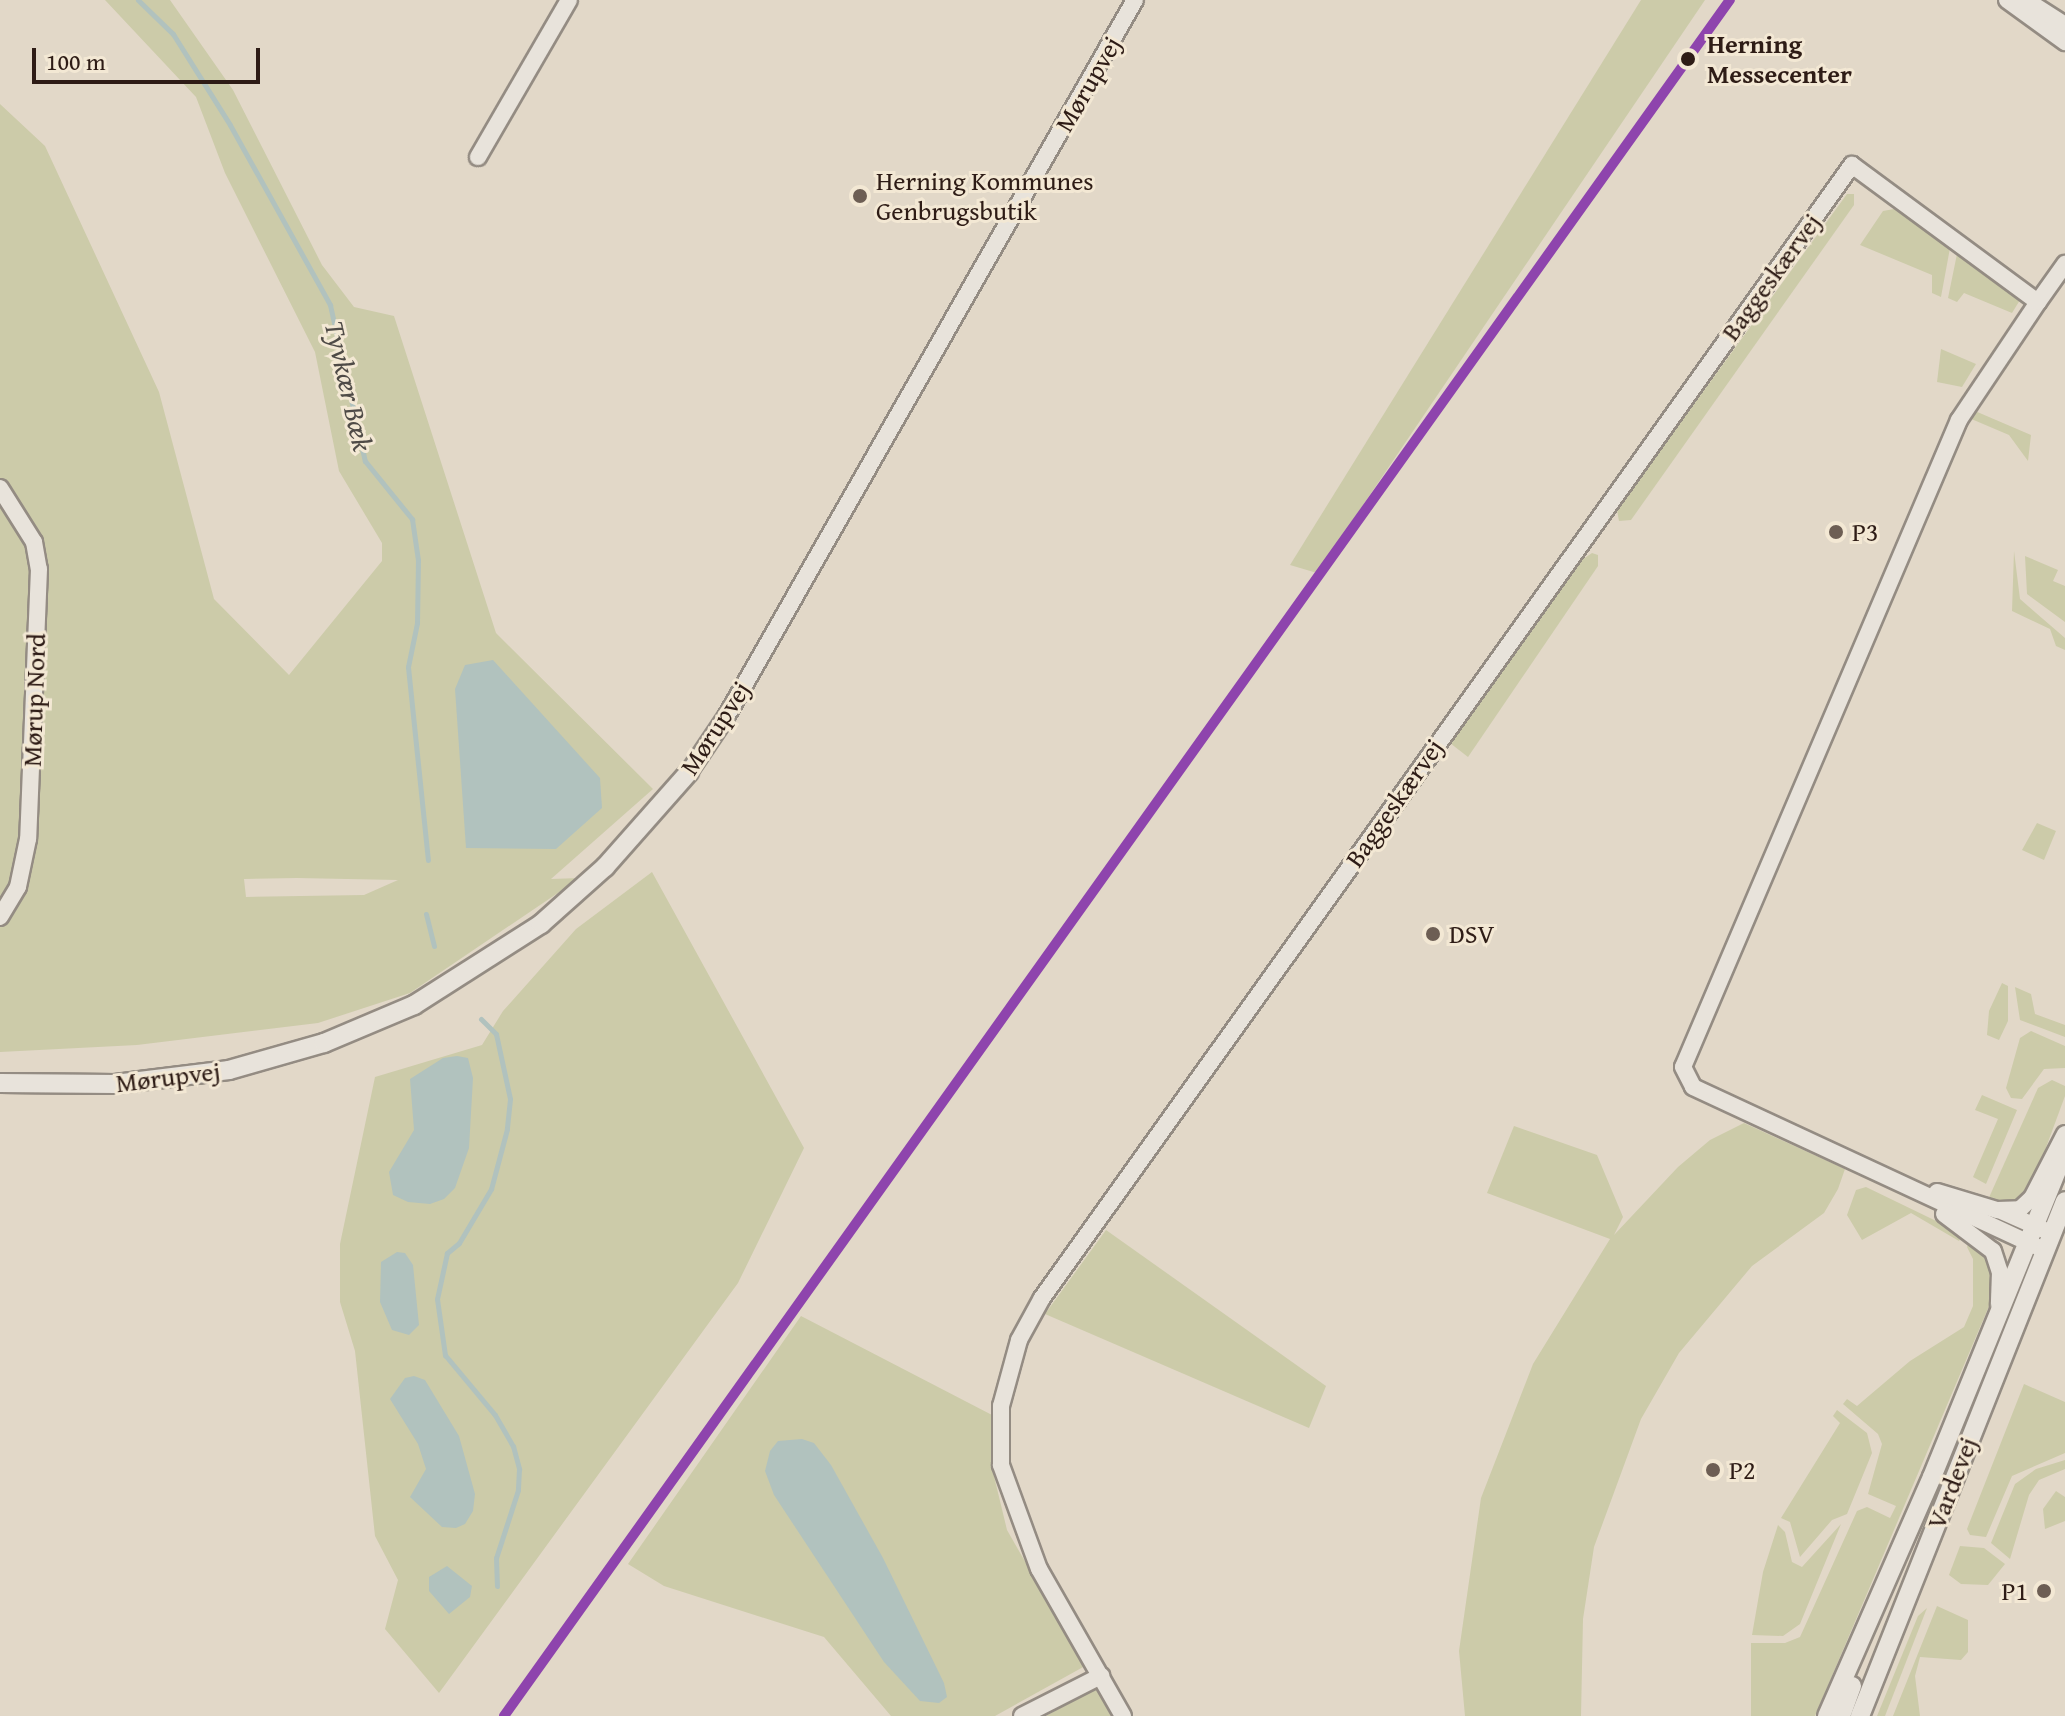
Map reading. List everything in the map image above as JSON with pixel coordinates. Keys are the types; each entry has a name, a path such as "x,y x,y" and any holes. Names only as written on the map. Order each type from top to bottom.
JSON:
{"street":[{"path":"478,157 569,0"},
{"name":"Mørupvej","path":"0,1083 115,1084 229,1070 324,1043 414,1005 541,924 605,867 689,772 726,717 1135,0"},
{"path":"2007,0 2065,42"},
{"path":"2026,0 2065,25"},
{"name":"Baggeskærvej","path":"1123,1716 1039,1569 1001,1465 1001,1406 1019,1340 1042,1298 1852,165 2038,302"},
{"path":"2038,302 2065,264"},
{"name":"Vardevej","path":"2038,302 1970,399 1937,469 1686,1058 1688,1084 1889,1177 2039,1238"},
{"name":"Mørup Nord","path":"0,488 34,542 39,569 28,839 18,887 0,917"},
{"path":"1997,1210 2013,1211 2029,1202 2065,1134"},
{"name":"Vardevej","path":"1860,1716 2039,1238 2065,1151"},
{"name":"Vardevej","path":"1889,1177 1997,1210 2039,1238"},
{"name":"Vardevej","path":"1889,1177 1993,1251 2000,1272 1998,1316"},
{"name":"Vardevej","path":"1827,1716 1881,1596 1998,1316 2039,1238 2065,1201"},
{"path":"1841,1716 1881,1596"},
{"path":"1022,1716 1101,1676"}],"green space":[{"path":"105,0 170,0 233,90 322,265 354,307 394,316 496,633 653,789 551,879 580,878 410,993 318,1023 137,1045 0,1052 0,104 45,146 159,392 214,599 289,675 382,561 382,543 339,471 315,352 225,173 196,97","holes":["244,879 398,880 364,895 246,897"]},
{"path":"1641,0 1705,0 1317,573 1290,565"},
{"path":"1847,194 1854,194 1854,205 1631,520 1619,521 1617,510"},
{"path":"1894,209 1950,248 1941,297 1932,293 1932,275 1860,245 1883,211"},
{"path":"1957,254 2020,300 2012,313 1964,293 1957,302 1948,298"},
{"path":"1941,349 1976,364 1962,387 1937,382"},
{"path":"1975,411 2031,435 2028,461 2009,435 1969,418"},
{"path":"2014,551 2020,599 2065,638 2065,650 2056,646 2050,629 2012,611"},
{"path":"1592,553 1598,555 1598,566 1468,757 1450,743 1579,562"},
{"path":"2025,556 2058,570 2053,581 2065,586 2065,622 2027,594"},
{"path":"2037,823 2056,831 2044,860 2022,850"},
{"path":"652,872 804,1148 738,1283 439,1693 385,1629 398,1580 375,1536 355,1351 340,1302 340,1244 375,1077 482,1045 503,1011 576,929"},
{"path":"2002,983 2008,986 2008,1021 1999,1040 1987,1035 1989,1011"},
{"path":"2015,987 2031,994 2035,1014 2065,1025 2065,1037 2020,1020"},
{"path":"2031,1031 2065,1046 2065,1068 2044,1069 2022,1099 2011,1098 2006,1088 2020,1038"},
{"path":"2052,1080 2065,1086 2065,1096 2030,1191 2018,1202 1987,1202 2038,1088"},
{"path":"1982,1095 2017,1110 1986,1184 1973,1177 1998,1119 1975,1110"},
{"path":"1744,1123 1845,1169 1838,1189 1824,1213 1752,1266 1679,1353 1641,1419 1594,1547 1583,1619 1581,1716 1465,1716 1459,1651 1481,1498 1533,1364 1610,1239 1487,1193 1514,1126 1597,1155 1623,1217 1614,1235 1678,1167 1710,1140"},
{"path":"1866,1187 1963,1234 1959,1241 1911,1213 1862,1240 1847,1215 1856,1190"},
{"path":"1106,1230 1326,1386 1309,1428 1045,1314"},
{"path":"1971,1237 1994,1266 1995,1292 1815,1716 1751,1716 1751,1643 1785,1643 1800,1637 1857,1511 1867,1507 1890,1518 1896,1506 1868,1494 1882,1444 1878,1434 1843,1404 1847,1399 1857,1406 1910,1361 1964,1327 1973,1306 1973,1259 1967,1247"},
{"path":"801,1316 992,1415 993,1472 1007,1530 1085,1666 995,1716 891,1716 824,1637 664,1586 628,1564"},
{"path":"2024,1384 2065,1402 2065,1453 2012,1476 1986,1537 1970,1535 1967,1529"},
{"path":"1837,1410 1867,1433 1872,1453 1847,1514 1832,1520 1800,1557 1790,1522 1781,1518 1840,1423 1833,1416"},
{"path":"2065,1460 2065,1469 2039,1480 2029,1495 2010,1559 1991,1543 2015,1484 2036,1469"},
{"path":"2056,1491 2065,1497 2065,1521 2045,1529 2043,1509"},
{"path":"1841,1524 1800,1624 1783,1636 1752,1635 1763,1572 1778,1525 1785,1532 1792,1562 1802,1567"},
{"path":"1960,1546 1984,1548 2005,1564 1988,1585 1961,1584 1949,1575"},
{"path":"1937,1606 1968,1620 1968,1652 1961,1660 1920,1657 1915,1676 1920,1716 1893,1716"},
{"path":"1927,1608 1885,1716 1877,1716 1918,1616"},
{"path":"1096,1688 1111,1716 1046,1716"}],"shaded area":[{"path":"493,660 600,778 602,808 556,849 466,848 455,689 465,665"},
{"path":"443,1058 468,1058 473,1078 469,1148 455,1188 444,1199 430,1204 408,1202 393,1195 389,1172 414,1130 410,1079"},
{"path":"397,1252 405,1253 413,1265 419,1325 409,1335 392,1330 380,1302 381,1262"},
{"path":"414,1376 425,1380 459,1436 475,1494 473,1511 465,1524 456,1528 442,1527 410,1497 426,1469 418,1444 390,1399 405,1378"},
{"path":"802,1439 814,1443 831,1465 883,1558 944,1683 947,1697 939,1703 920,1701 884,1662 774,1495 765,1471 770,1451 778,1441"},
{"path":"447,1566 472,1586 470,1597 449,1614 429,1591 429,1577"}],"waterway":[{"name":"Tyvkær Bæk","path":"138,0 173,34 230,125 330,305 365,461 412,519 418,560 417,623 408,667 428,860"},
{"name":"Tyvkær Bæk","path":"426,914 434,946"},
{"name":"Tyvkær Bæk","path":"481,1019 496,1034 510,1099 507,1129 491,1189 459,1243 447,1253 437,1299 445,1355 495,1415 513,1446 519,1469 518,1490 496,1558 497,1586"}],"transit line":[{"path":"504,1716 1730,0"}],"place":[{"name":"Herning Messecenter","path":"1688,59"},
{"name":"Herning Kommunes Genbrugsbutik","path":"860,196"},
{"name":"P3","path":"1836,532"},
{"name":"DSV","path":"1433,934"},
{"name":"P2","path":"1713,1470"},
{"name":"P1","path":"2044,1591"}]}
